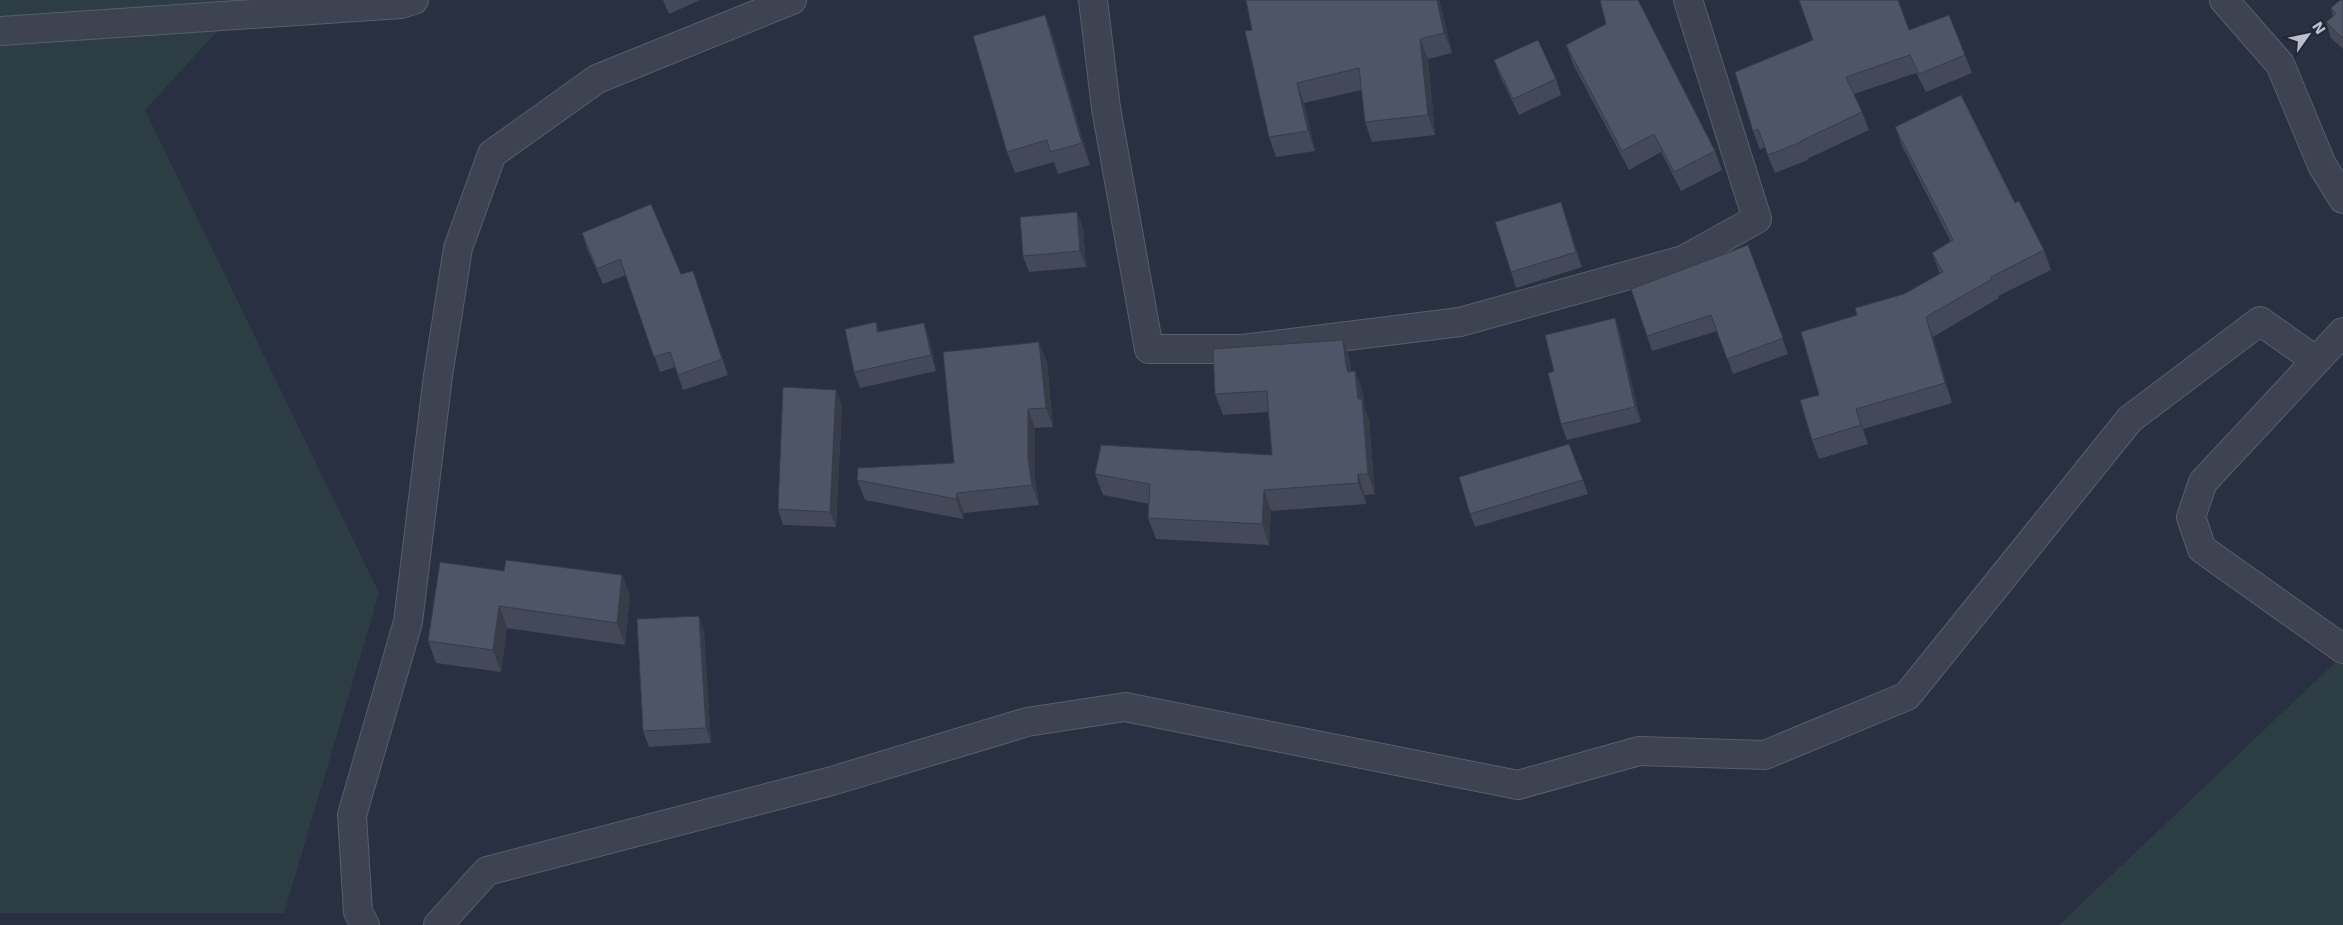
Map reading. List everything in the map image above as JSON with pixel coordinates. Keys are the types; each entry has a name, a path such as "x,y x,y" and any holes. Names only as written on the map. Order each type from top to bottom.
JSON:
{"street":[{"path":"0,32 391,4 414,0"},
{"path":"364,925 358,912 352,814 408,622 438,376 458,248 492,154 597,78 792,0"},
{"path":"1093,0 1106,108 1149,349 1242,349 1460,322 1683,260 1757,219 1688,0"},
{"path":"2224,0 2280,64 2322,165 2343,200"},
{"path":"438,925 487,871 832,781 1027,722 1124,707 1518,785 1639,751 1765,756 1907,696 2130,419 2260,321 2315,360"},
{"path":"2343,332 2203,482 2191,517 2202,549 2343,649"}],"shaded area":[{"path":"0,0 246,0 145,110 379,593 284,913 0,913"},
{"path":"2343,655 2343,925 2059,925"}],"building":[{"path":"1246,0 1437,0 1444,33 1420,39 1428,115 1365,122 1359,68 1297,83 1308,131 1269,137 1245,31 1252,30"},
{"path":"1600,0 1638,0 1715,151 1674,172 1654,134 1622,151 1566,45 1606,24"},
{"path":"1799,0 1898,0 1909,30 1949,15 1965,55 1919,74 1910,55 1846,77 1862,112 1801,142 1768,155 1758,129 1753,131 1735,72 1813,40"},
{"path":"2340,0 2343,0 2343,39 2326,22 2336,14 2331,8"},
{"path":"1045,15 1082,143 1050,152 1047,140 1007,152 973,36"},
{"path":"1538,40 1556,79 1513,99 1494,60"},
{"path":"1961,95 2015,203 2019,201 2044,250 1991,277 1992,279 1926,317 1945,383 1856,409 1861,425 1812,440 1800,400 1819,395 1801,332 1857,315 1855,308 1904,294 1943,272 1932,253 1953,240 1895,127"},
{"path":"1561,202 1576,252 1511,272 1495,222"},
{"path":"651,204 681,274 693,271 722,359 678,375 670,352 654,357 620,259 597,269 582,233"},
{"path":"1077,212 1080,251 1023,256 1020,217"},
{"path":"1748,245 1783,338 1727,359 1711,315 1647,336 1631,289"},
{"path":"1615,318 1635,407 1561,424 1548,373 1554,371 1545,335"},
{"path":"876,322 877,332 924,323 931,355 854,372 845,329"},
{"path":"1343,340 1346,366 1348,372 1355,371 1358,399 1362,399 1368,474 1358,474 1358,483 1264,490 1262,524 1148,518 1150,484 1095,474 1101,445 1272,455 1267,391 1215,394 1213,349"},
{"path":"1039,342 1046,408 1028,409 1028,459 1032,485 957,493 956,499 857,480 858,468 954,463 943,352"},
{"path":"783,387 836,390 830,512 778,509"},
{"path":"1569,444 1583,480 1470,514 1459,477"},
{"path":"506,560 622,575 617,623 499,606 493,650 428,641 440,562 504,571"},
{"path":"699,616 706,728 643,731 637,619"}]}
